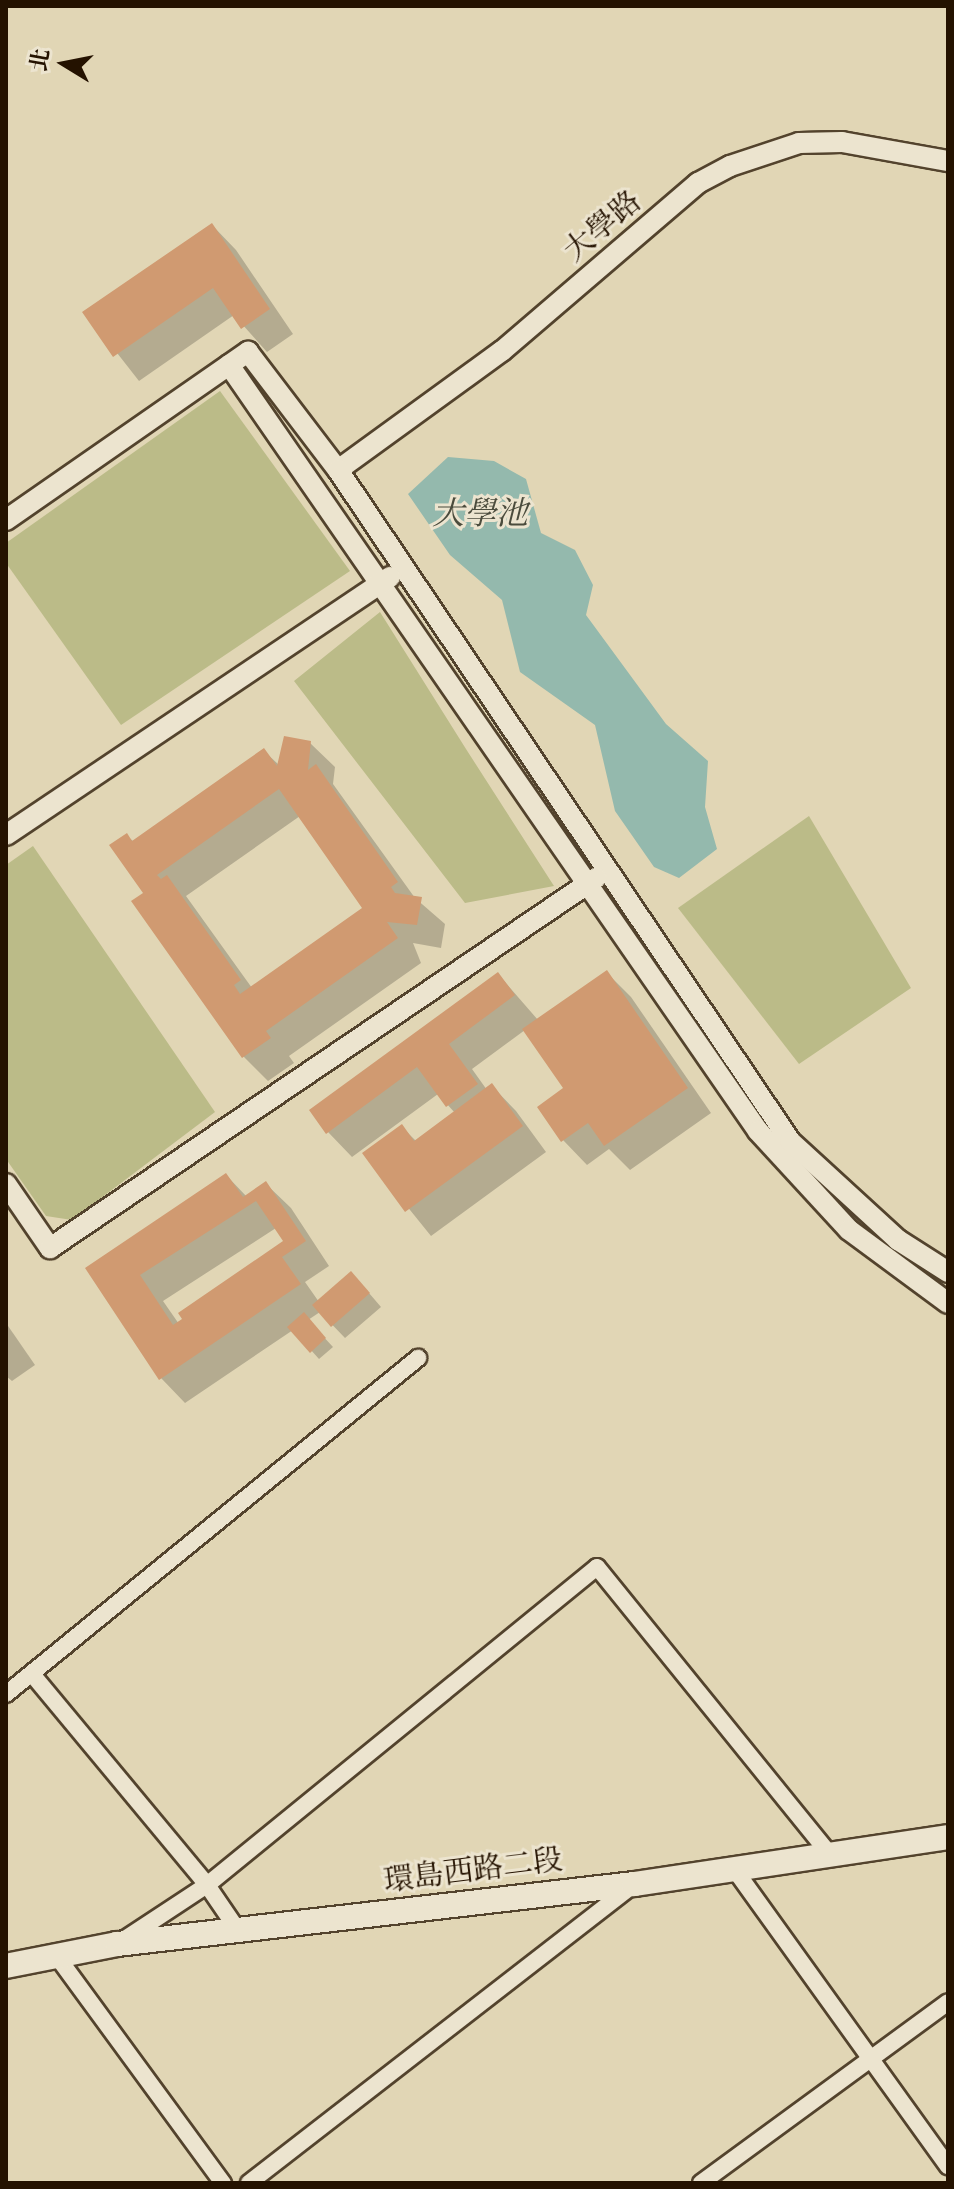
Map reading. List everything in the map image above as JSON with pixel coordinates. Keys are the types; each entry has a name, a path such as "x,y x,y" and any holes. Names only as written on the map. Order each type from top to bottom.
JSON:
{"main road":[{"name":"環島西路二段","path":"6,1966 117,1944 634,1884 735,1870 827,1851 948,1837"}],"street":[{"name":"大學路","path":"338,470 502,351 698,183 730,166 799,143 842,142 948,161"},
{"path":"6,520 248,352 338,470 610,869 790,1141 898,1240 948,1272"},
{"path":"229,365 736,1101 797,1178 849,1230 948,1303"},
{"path":"6,835 403,568"},
{"path":"6,1184 50,1248 610,869"},
{"path":"6,1694 418,1358"},
{"path":"117,1944 207,1885 597,1567 827,1851"},
{"path":"32,1674 207,1885 237,1929"},
{"path":"735,1870 948,2166"},
{"path":"249,2183 634,1884"},
{"path":"56,1955 223,2183"},
{"path":"701,2183 948,2002"}],"green space":[{"path":"220,391 350,571 121,725 6,563 6,543"},
{"path":"380,612 554,886 465,903 294,681"},
{"path":"809,816 911,988 799,1064 678,908"},
{"path":"33,846 215,1112 72,1220 46,1216 6,1159 6,865"}],"water":[{"name":"大學池","path":"448,457 494,461 526,479 541,533 575,550 593,585 586,615 666,724 708,761 705,807 717,849 679,878 654,867 615,811 595,725 520,672 502,600 450,555 408,494"}],"building":[{"path":"212,223 270,309 241,329 213,288 113,357 82,312"},
{"path":"284,736 311,741 308,770 316,764 398,882 391,887 395,893 422,897 417,925 387,922 398,938 266,1031 271,1038 242,1058 131,901 143,893 109,845 127,833 132,841 264,748 277,766","holes":["279,789 362,908 240,994 234,985 241,980 167,875 161,879 157,875"]},
{"path":"607,970 688,1088 604,1146 588,1123 561,1142 537,1107 563,1088 522,1029"},
{"path":"498,972 515,995 449,1044 478,1084 446,1107 417,1067 326,1134 309,1110"},
{"path":"492,1083 523,1126 405,1212 362,1153 402,1124 414,1141"},
{"path":"226,1173 243,1197 266,1181 306,1241 282,1257 301,1284 159,1380 85,1268","holes":["256,1201 283,1241 178,1313 182,1319 173,1325 140,1275"]},
{"path":"351,1271 370,1293 331,1327 312,1305"},
{"path":"304,1312 326,1338 310,1353 287,1327"}]}
